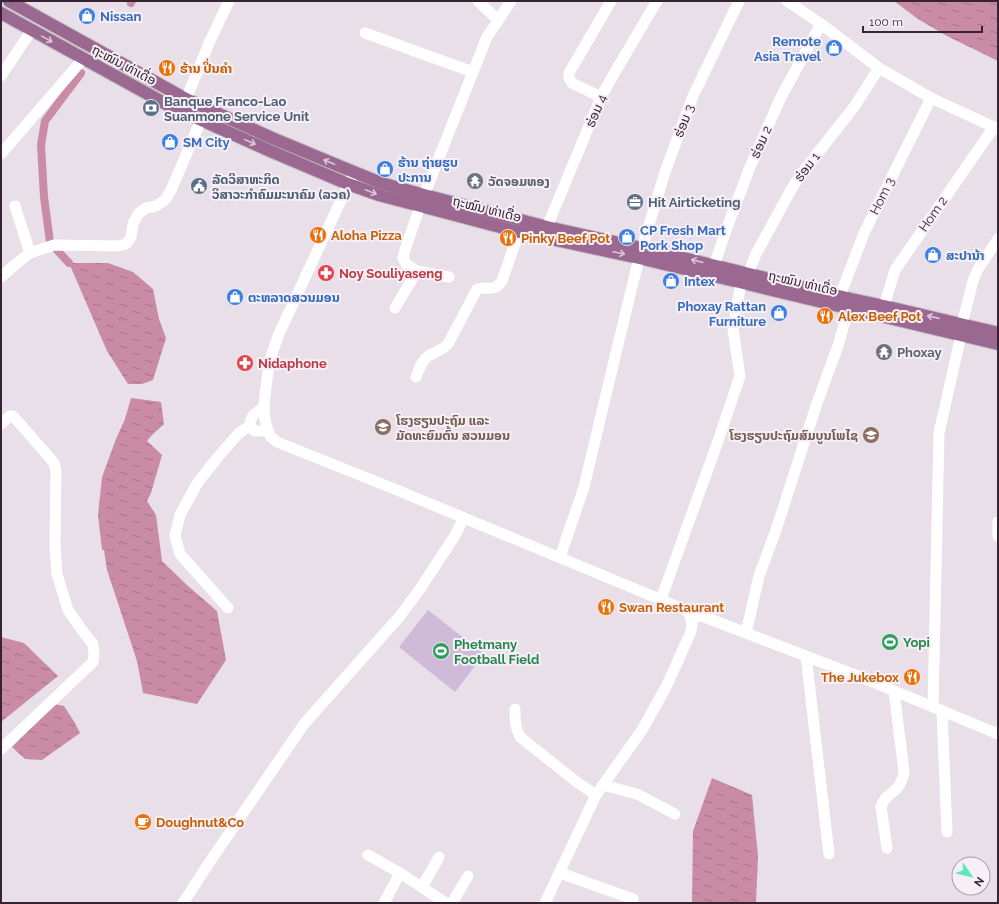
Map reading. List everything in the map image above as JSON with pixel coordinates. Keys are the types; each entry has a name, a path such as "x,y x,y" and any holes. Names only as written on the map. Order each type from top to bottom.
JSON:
{"main road":[{"name":"ຖະໝົນ ທ່າເດື່ອ","path":"9,1 186,99 272,138 422,201 519,232 714,266 745,278"},
{"name":"ຖະໝົນ ທ່າເດື່ອ","path":"1,13 166,104 268,150 348,184 379,195 422,201 547,227 641,253 846,301 961,330 998,333"},
{"name":"ຖະໝົນ ທ່າເດື່ອ","path":"846,301 884,306 961,330 998,344"}],"street":[{"path":"186,99 229,1"},
{"path":"478,1 498,20"},
{"path":"449,277 417,271 406,264 404,258 405,250 422,201 487,37 511,1"},
{"path":"601,97 572,83 569,78 569,73 611,1"},
{"name":"ຮ່ອມ 4","path":"547,227 601,97 614,72 657,1"},
{"name":"ຮ່ອມ 3","path":"560,557 584,487 641,253 665,172 693,96 739,1"},
{"path":"787,1 821,24 879,68 931,98 996,128"},
{"name":"ຮ່ອມ 2","path":"714,266 750,167 781,97 821,24"},
{"path":"1,76 31,30"},
{"path":"365,34 473,72"},
{"path":"1,154 83,59"},
{"name":"ຮ່ອມ 1","path":"661,599 740,376 733,329 745,278 756,254 792,188 854,107 879,68"},
{"name":"Hom 3","path":"746,633 759,576 776,530 817,403 838,346 846,301 864,233 931,98"},
{"path":"1,277 16,263 30,253 54,245 118,246 126,244 131,237 133,224 138,214 146,208 156,206 165,200 171,190 201,120"},
{"name":"Hom 2","path":"884,306 895,270 996,128"},
{"path":"354,172 278,336 269,363 264,396 264,407 265,420 271,437 277,442 661,599 687,611 691,617 692,626 690,634 666,687 642,730 596,795 545,903"},
{"path":"15,206 30,253"},
{"path":"416,377 427,356 445,348 448,344 473,294 477,289 494,288 502,281 519,232"},
{"path":"947,832 937,709 939,433 972,282 978,270 998,240"},
{"path":"395,308 417,271"},
{"path":"250,426 250,421 254,415 264,407"},
{"path":"1,424 10,416 14,417 54,463 56,470 55,546 57,574 68,610 93,644 94,655 93,662 1,749"},
{"path":"250,426 255,431 268,431"},
{"path":"228,608 180,554 175,536 180,515 198,482 239,433 250,426"},
{"path":"183,903 294,736 400,616 454,537 464,518"},
{"path":"998,522 998,536"},
{"path":"691,617 702,616 894,691 998,734"},
{"path":"806,656 829,854"},
{"path":"887,848 880,807 882,802 898,788 904,772 894,691"},
{"path":"515,710 517,733 520,737 578,783 596,795"},
{"path":"602,785 637,794 675,814"},
{"path":"368,855 400,873 446,903"},
{"path":"422,887 439,857"},
{"path":"384,903 400,873"},
{"path":"560,873 633,899 632,903"},
{"path":"452,903 468,876"}],"shaded area":[{"name":"Phetmany Football Field","path":"428,610 484,654 455,692 399,647"}],"water":[{"path":"894,1 998,1 998,61 947,36 918,19"},
{"path":"69,263 108,263 133,272 153,289 159,319 166,338 153,380 142,384 128,384 107,351"},
{"path":"131,398 161,402 164,424 147,441 162,455 151,493 147,501 156,515 162,561 217,611 226,660 197,704 143,693 137,661 107,570 104,550 102,550 98,515 102,477 125,419"},
{"path":"1,637 24,643 58,676 1,722"},
{"path":"54,704 64,706 80,733 42,760 25,759 12,747"},
{"path":"712,778 752,795 758,856 756,903 692,903 693,831"}],"waterway":[{"path":"50,242 44,197 41,145 45,121 81,73"},
{"path":"57,250 69,263"}],"place":[{"name":"Nissan","path":"87,16"},
{"name":"Remote Asia Travel","path":"834,48"},
{"name":"ຮ້ານ ປິ່ນຄຳ","path":"167,68"},
{"name":"Banque Franco-Lao Suanmone Service Unit","path":"151,108"},
{"name":"SM City","path":"170,142"},
{"name":"ຮ້ານ ຖ່າຍຮູບ ປະການ","path":"385,169"},
{"name":"ວັດຈອມທອງ","path":"475,181"},
{"name":"ລັດວິສາຫະກິດ ວິສາວະກຳຄົມມະນາຄົມ (ລວຄ)","path":"199,186"},
{"name":"Hit Airticketing","path":"635,202"},
{"name":"Aloha Pizza","path":"318,235"},
{"name":"CP Fresh Mart Pork Shop","path":"627,237"},
{"name":"Pinky Beef Pot","path":"508,238"},
{"name":"ສະປານ້າ","path":"933,255"},
{"name":"Noy Souliyaseng","path":"326,273"},
{"name":"Intex","path":"671,281"},
{"name":"ຕະຫລາດສວນມອນ","path":"235,297"},
{"name":"Phoxay Rattan Furniture","path":"779,313"},
{"name":"Alex Beef Pot","path":"825,316"},
{"name":"Phoxay","path":"884,352"},
{"name":"Nidaphone","path":"245,363"},
{"name":"ໂຮງຮຽນປະຖົມ ແລະ ມັດທະຍົມຕົ້ນ ສວນມອນ","path":"383,427"},
{"name":"ໂຮງຮຽນປະຖົມສົມບູນໂພໄຊ","path":"871,435"},
{"name":"Swan Restaurant","path":"606,607"},
{"name":"Yopi","path":"890,642"},
{"name":"Phetmany Football Field","path":"441,651"},
{"name":"The Jukebox","path":"912,677"},
{"name":"Doughnut&Co","path":"143,822"}]}
